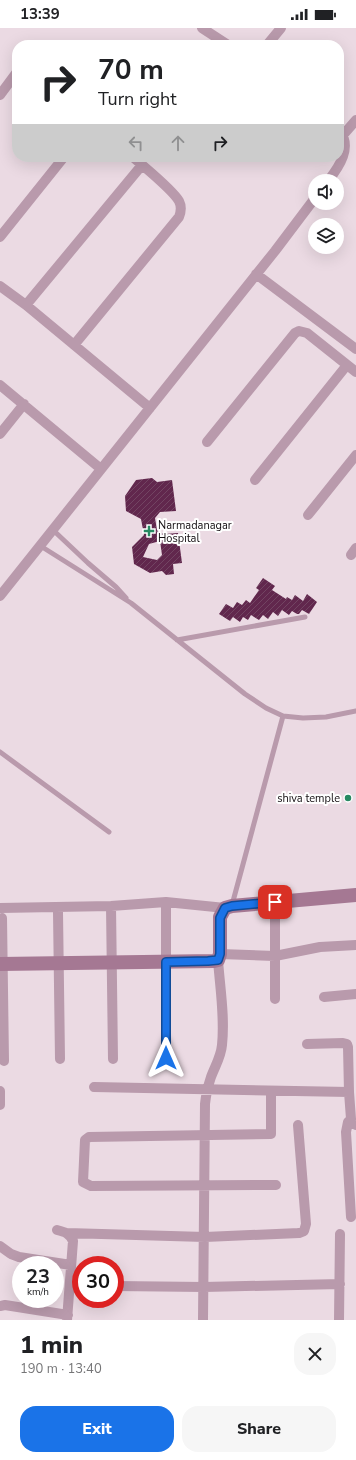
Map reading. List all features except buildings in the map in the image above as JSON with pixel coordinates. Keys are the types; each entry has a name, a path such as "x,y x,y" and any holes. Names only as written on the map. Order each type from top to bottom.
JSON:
{"main road":[{"path":"1,964 208,961 219,957 220,918 229,907 356,895"}],"street":[{"path":"202,28 220,40"},
{"path":"271,40 281,28"},
{"path":"0,94 12,78"},
{"path":"344,130 356,120"},
{"path":"0,237 60,162"},
{"path":"74,345 179,217 181,210 180,202 173,193 138,162"},
{"path":"333,174 342,162"},
{"path":"26,305 142,165"},
{"path":"0,596 308,207"},
{"path":"256,274 356,349"},
{"path":"0,286 26,305 150,408"},
{"path":"207,442 295,333 299,331 307,333 356,372"},
{"path":"255,480 347,365"},
{"path":"0,385 100,469"},
{"path":"0,434 24,404"},
{"path":"308,515 356,455"},
{"path":"166,902 166,1058"},
{"path":"4,1061 1,913 166,902 229,907"},
{"path":"274,999 275,902"},
{"path":"111,906 113,1059"},
{"path":"58,912 60,1059"},
{"path":"203,1320 206,1090 219,1059 222,1046 219,957 275,956 320,946 356,945"},
{"path":"324,997 356,994"},
{"path":"307,1044 343,1042 347,1044 348,1047 349,1092 353,1122 348,1122 346,1132 351,1217"},
{"path":"94,1086 206,1090 349,1092"},
{"path":"0,1091 0,1105"},
{"path":"271,1091 271,1134 89,1137 85,1140 83,1172 84,1182 91,1186 276,1185"},
{"path":"0,1306 5,1305 67,1317 73,1241 71,1236 62,1231 205,1237 291,1235 304,1231 306,1224 298,1125"},
{"path":"339,1320 340,1234"},
{"path":"0,1246 11,1254 19,1257 71,1265"},
{"path":"124,1286 204,1287 340,1284"}],"lane":[{"path":"52,530 116,587 131,603"},
{"path":"40,545 131,603 245,694 266,708 283,716 303,718 326,718 356,711"},
{"path":"177,640 305,617"},
{"path":"229,907 283,716"},
{"path":"0,752 109,832"}],"place":[{"name":"Narmadanagar Hospital","path":"149,531"},
{"name":"shiva temple","path":"348,798"}],"route":[{"path":"166,1058 166,962 218,960 220,954 220,918 225,908 275,902"}]}
